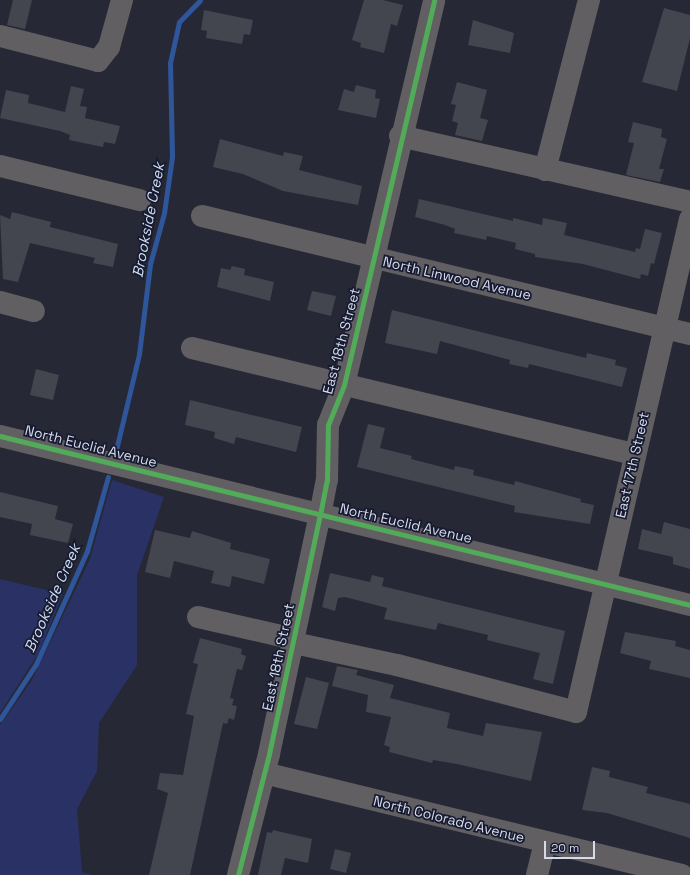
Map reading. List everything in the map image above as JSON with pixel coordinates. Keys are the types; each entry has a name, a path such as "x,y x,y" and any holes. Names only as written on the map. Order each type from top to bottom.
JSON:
{"street":[{"path":"0,36 90,61 104,56 109,47 122,0"},
{"name":"East 18th Street","path":"238,875 264,773 294,641 327,480 328,425 344,385 374,258 400,136 434,0"},
{"path":"545,170 589,0"},
{"path":"400,136 690,202"},
{"path":"0,166 140,200"},
{"name":"North Linwood Avenue","path":"202,216 690,334"},
{"name":"East 17th Street","path":"294,641 397,665 576,712 604,583 690,219"},
{"path":"0,302 34,311"},
{"path":"192,348 298,371 344,385 634,454"},
{"name":"North Euclid Avenue","path":"0,436 690,604"},
{"path":"198,617 294,641"},
{"name":"North Colorado Avenue","path":"264,773 682,875"},
{"path":"537,875 545,842"}],"shaded area":[{"path":"112,480 164,497 137,575 137,665 99,723 97,771 77,809 82,872 92,875 0,875 0,725 32,680 90,559"},
{"path":"0,579 63,594 38,654 0,713"}],"building":[{"path":"13,0 32,0 25,29 7,25"},
{"path":"364,0 383,0 403,5 397,26 391,24 384,53 360,47 361,43 352,40"},
{"path":"664,8 690,15 690,38 677,91 642,82"},
{"path":"204,10 253,20 250,35 244,34 242,44 206,38 207,31 201,30"},
{"path":"473,20 514,33 510,53 468,45"},
{"path":"457,82 487,90 480,118 488,120 482,141 455,135 458,123 452,121 456,105 451,104"},
{"path":"356,85 376,90 375,98 380,99 376,118 338,110 344,89 354,92"},
{"path":"71,86 84,89 80,106 87,107 85,118 120,126 115,144 104,142 103,147 69,140 70,135 60,131 0,118 6,90 29,95 28,103 65,112"},
{"path":"633,122 662,129 661,137 667,139 659,169 664,169 660,182 626,175 634,143 628,142"},
{"path":"220,139 283,156 284,152 303,156 299,170 362,186 358,205 283,191 243,174 213,167"},
{"path":"419,199 513,221 513,218 542,225 543,218 567,223 564,235 635,252 636,248 640,249 645,229 662,233 654,264 651,263 648,276 641,274 640,279 583,264 535,257 535,254 515,249 516,243 487,236 486,240 454,233 455,229 415,217"},
{"path":"12,212 51,222 50,227 118,244 113,267 93,263 95,258 30,243 18,282 3,279 0,215 10,219"},
{"path":"232,266 245,269 244,275 274,282 270,301 217,287 221,268 230,270"},
{"path":"312,291 336,296 331,316 307,310"},
{"path":"392,310 586,358 587,353 616,360 615,365 627,368 622,387 529,364 528,368 509,364 510,360 440,341 437,354 385,343"},
{"path":"36,369 59,375 53,400 30,395"},
{"path":"190,400 302,427 296,452 236,437 234,444 214,438 215,432 185,425"},
{"path":"368,424 385,428 380,448 412,456 411,459 454,470 455,466 474,470 473,475 514,485 515,481 581,499 580,502 594,505 590,524 514,512 515,506 357,467"},
{"path":"0,492 58,506 55,519 73,524 68,543 30,535 32,524 0,517"},
{"path":"664,522 690,529 690,569 673,564 673,557 638,549 642,529 661,534"},
{"path":"155,530 190,538 192,531 231,543 230,549 270,559 264,584 232,576 230,587 211,583 214,571 174,561 170,578 145,572"},
{"path":"330,573 370,582 372,575 384,578 382,586 565,631 553,684 533,679 540,653 487,640 488,635 438,623 436,630 384,619 387,608 345,597 338,598 335,611 322,607"},
{"path":"625,632 676,641 675,646 690,650 690,678 649,669 651,661 620,653"},
{"path":"200,638 242,649 241,654 246,656 242,670 237,669 230,698 234,699 232,705 237,706 234,720 229,718 227,724 223,723 190,875 149,875 168,793 157,789 160,773 183,775 194,716 186,714 198,664 193,663"},
{"path":"337,666 358,670 356,675 394,685 390,698 450,713 447,728 483,736 486,723 542,732 531,781 457,764 433,760 432,763 389,752 390,747 384,745 391,717 366,712 368,695 332,686"},
{"path":"306,677 329,683 317,729 294,724"},
{"path":"592,767 610,771 609,777 648,787 646,793 690,804 690,838 607,813 582,810"},
{"path":"273,830 312,839 308,863 285,858 281,875 258,875 267,832 272,833"},
{"path":"335,849 351,853 346,873 330,869"}],"waterway":[{"name":"Brookside Creek","path":"116,450 139,354 150,264 164,213 172,157 170,63 179,22 200,0"},
{"name":"Brookside Creek","path":"0,719 36,664 87,551 108,477"}],"cycle path":[{"path":"238,875 269,754 320,515 327,480 328,425 344,385 434,0"},
{"path":"0,436 690,605"}]}
